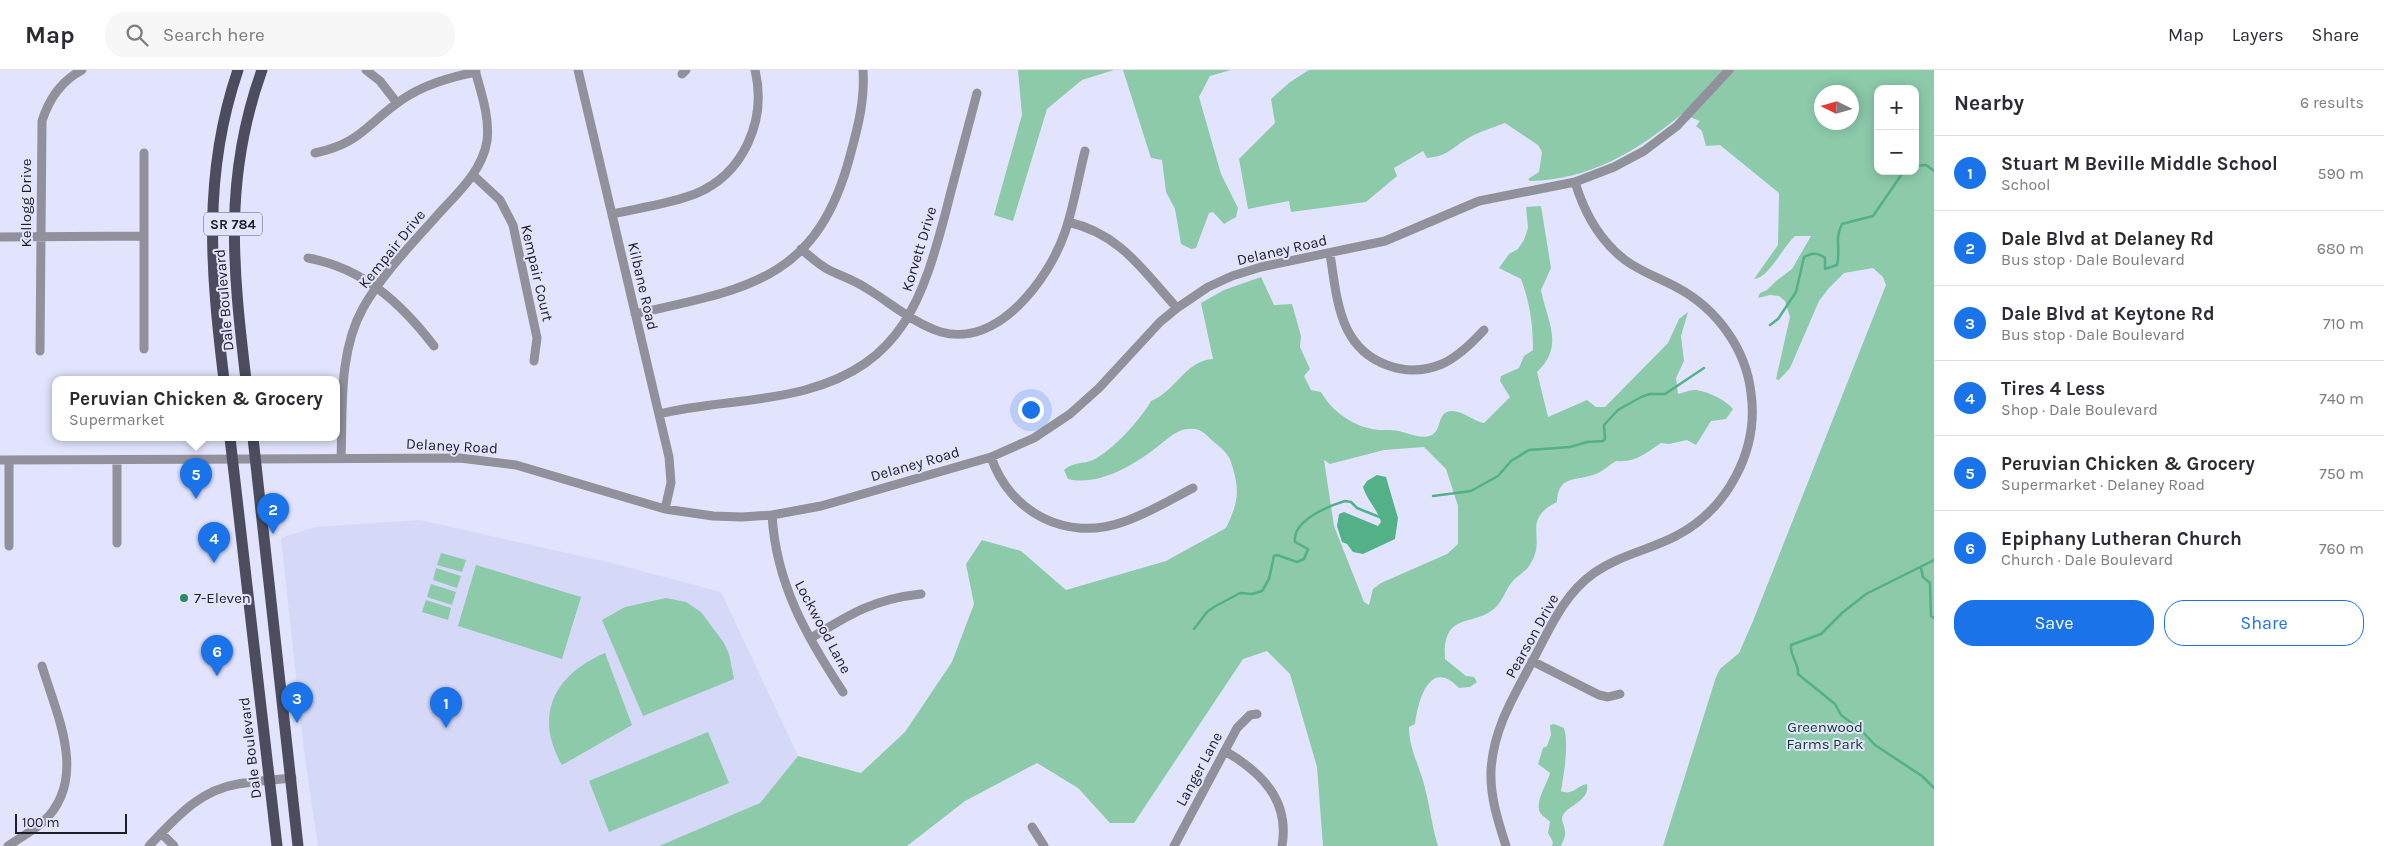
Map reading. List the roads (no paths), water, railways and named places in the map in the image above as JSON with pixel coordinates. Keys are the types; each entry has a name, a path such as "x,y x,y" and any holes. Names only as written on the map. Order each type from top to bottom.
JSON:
{"main road":[{"name":"Dale Boulevard","path":"224,376 212,269 212,196 219,143 238,70"},
{"name":"Dale Boulevard","path":"246,376 235,277 234,204 242,142 262,70"},
{"name":"Dale Boulevard","path":"230,441 277,846"},
{"path":"253,441 298,846"}],"street":[{"name":"Kellogg Drive","path":"40,351 42,121 52,98 59,88 82,70"},
{"path":"366,70 380,81 397,102"},
{"name":"Kilbane Road","path":"578,70 671,470 669,494 665,509"},
{"path":"612,214 695,194 718,180 729,170 746,149 756,123 758,92 754,70"},
{"path":"635,314 724,294 752,284 779,269 802,249 824,220 843,182 862,105 863,70"},
{"name":"Delaney Road","path":"5,460 460,458 499,462 665,509 713,516 772,515 821,506 991,457 1034,438 1070,414 1177,308 1208,287 1232,276 1261,267 1367,246 1408,233 1479,201 1576,182 1629,159 1658,141 1691,114 1729,70"},
{"path":"315,153 351,142 397,102 439,81 475,71"},
{"name":"Kempair Drive","path":"341,458 343,390 348,355 358,319 377,287 394,264 473,175 484,154 488,130 486,111 475,71"},
{"name":"Korvett Drive","path":"659,414 711,403 768,399 826,383 846,374 875,356 910,316 925,285 977,93"},
{"path":"802,249 822,266 858,283 929,328 947,334 968,334 994,325 1019,304 1047,271 1068,222 1085,151"},
{"path":"144,153 144,349"},
{"name":"Kempair Court","path":"473,175 500,200 513,224 537,338 534,361"},
{"name":"Pearson Drive","path":"1506,846 1492,795 1491,769 1494,747 1507,709 1561,609 1583,582 1606,565 1623,556 1677,536 1696,523 1717,503 1732,483 1743,461 1748,445 1752,419 1751,392 1746,370 1725,329 1690,294 1640,270 1610,246 1588,215 1576,182"},
{"path":"1068,222 1088,228 1117,243 1177,308"},
{"path":"0,237 144,236"},
{"path":"1330,254 1336,290 1347,329 1359,347 1376,361 1406,369 1432,367 1453,358 1484,330"},
{"path":"308,258 338,266 377,287 409,316 434,346"},
{"path":"991,457 1000,479 1016,500 1039,517 1065,527 1091,529 1123,523 1192,488"},
{"path":"5,460 9,546"},
{"path":"116,460 117,544"},
{"name":"Lockwood Lane","path":"772,515 776,551 784,582 811,638 843,692"},
{"path":"811,638 870,604 899,596 921,594"},
{"path":"1532,662 1599,695 1608,697 1620,694"},
{"path":"8,846 43,821 58,802 66,784 68,756 42,666"},
{"name":"Langer Lane","path":"1174,846 1237,728 1250,715 1257,714"},
{"path":"1225,751 1248,764 1269,787 1281,815 1282,846"},
{"path":"148,846 190,804 213,791 238,784 292,778"},
{"path":"1032,827 1044,846"},
{"path":"162,833 174,846"}],"waterway":[{"path":"1919,166 1926,165 1934,171"},
{"path":"1770,325 1778,319 1796,292 1804,257 1815,254 1822,256 1825,258 1825,269 1837,265 1838,235 1842,224 1873,216 1901,175"},
{"path":"1433,496 1471,491 1498,476 1511,461 1529,450 1570,447 1587,442 1603,441 1605,439 1604,425 1618,410 1641,397 1650,394 1665,394 1704,368"},
{"path":"1194,629 1207,612 1214,607 1240,593 1252,594 1262,591 1269,579 1274,556 1277,555 1297,562 1304,559 1308,549 1295,542 1296,534 1299,527 1312,516 1345,501 1351,502 1357,508 1382,518"},
{"path":"1934,560 1866,594 1842,613 1821,634 1791,645 1798,674 1835,704 1841,715 1861,730 1875,745 1922,776 1934,788"},
{"path":"1921,568 1923,577 1930,583 1931,616 1934,618"}],"place":[{"name":"Peruvian Chicken & Grocery","path":"196,499"},
{"name":"Dale Blvd at Delaney Rd","path":"273,534"},
{"name":"Tires 4 Less","path":"214,563"},
{"name":"7-Eleven","path":"184,598"},
{"name":"Epiphany Lutheran Church","path":"217,676"},
{"name":"Dale Blvd at Keytone Rd","path":"297,723"},
{"name":"Stuart M Beville Middle School","path":"446,728"}],"park label":[{"name":"Greenwood Farms Park","path":"1825,736"}]}
